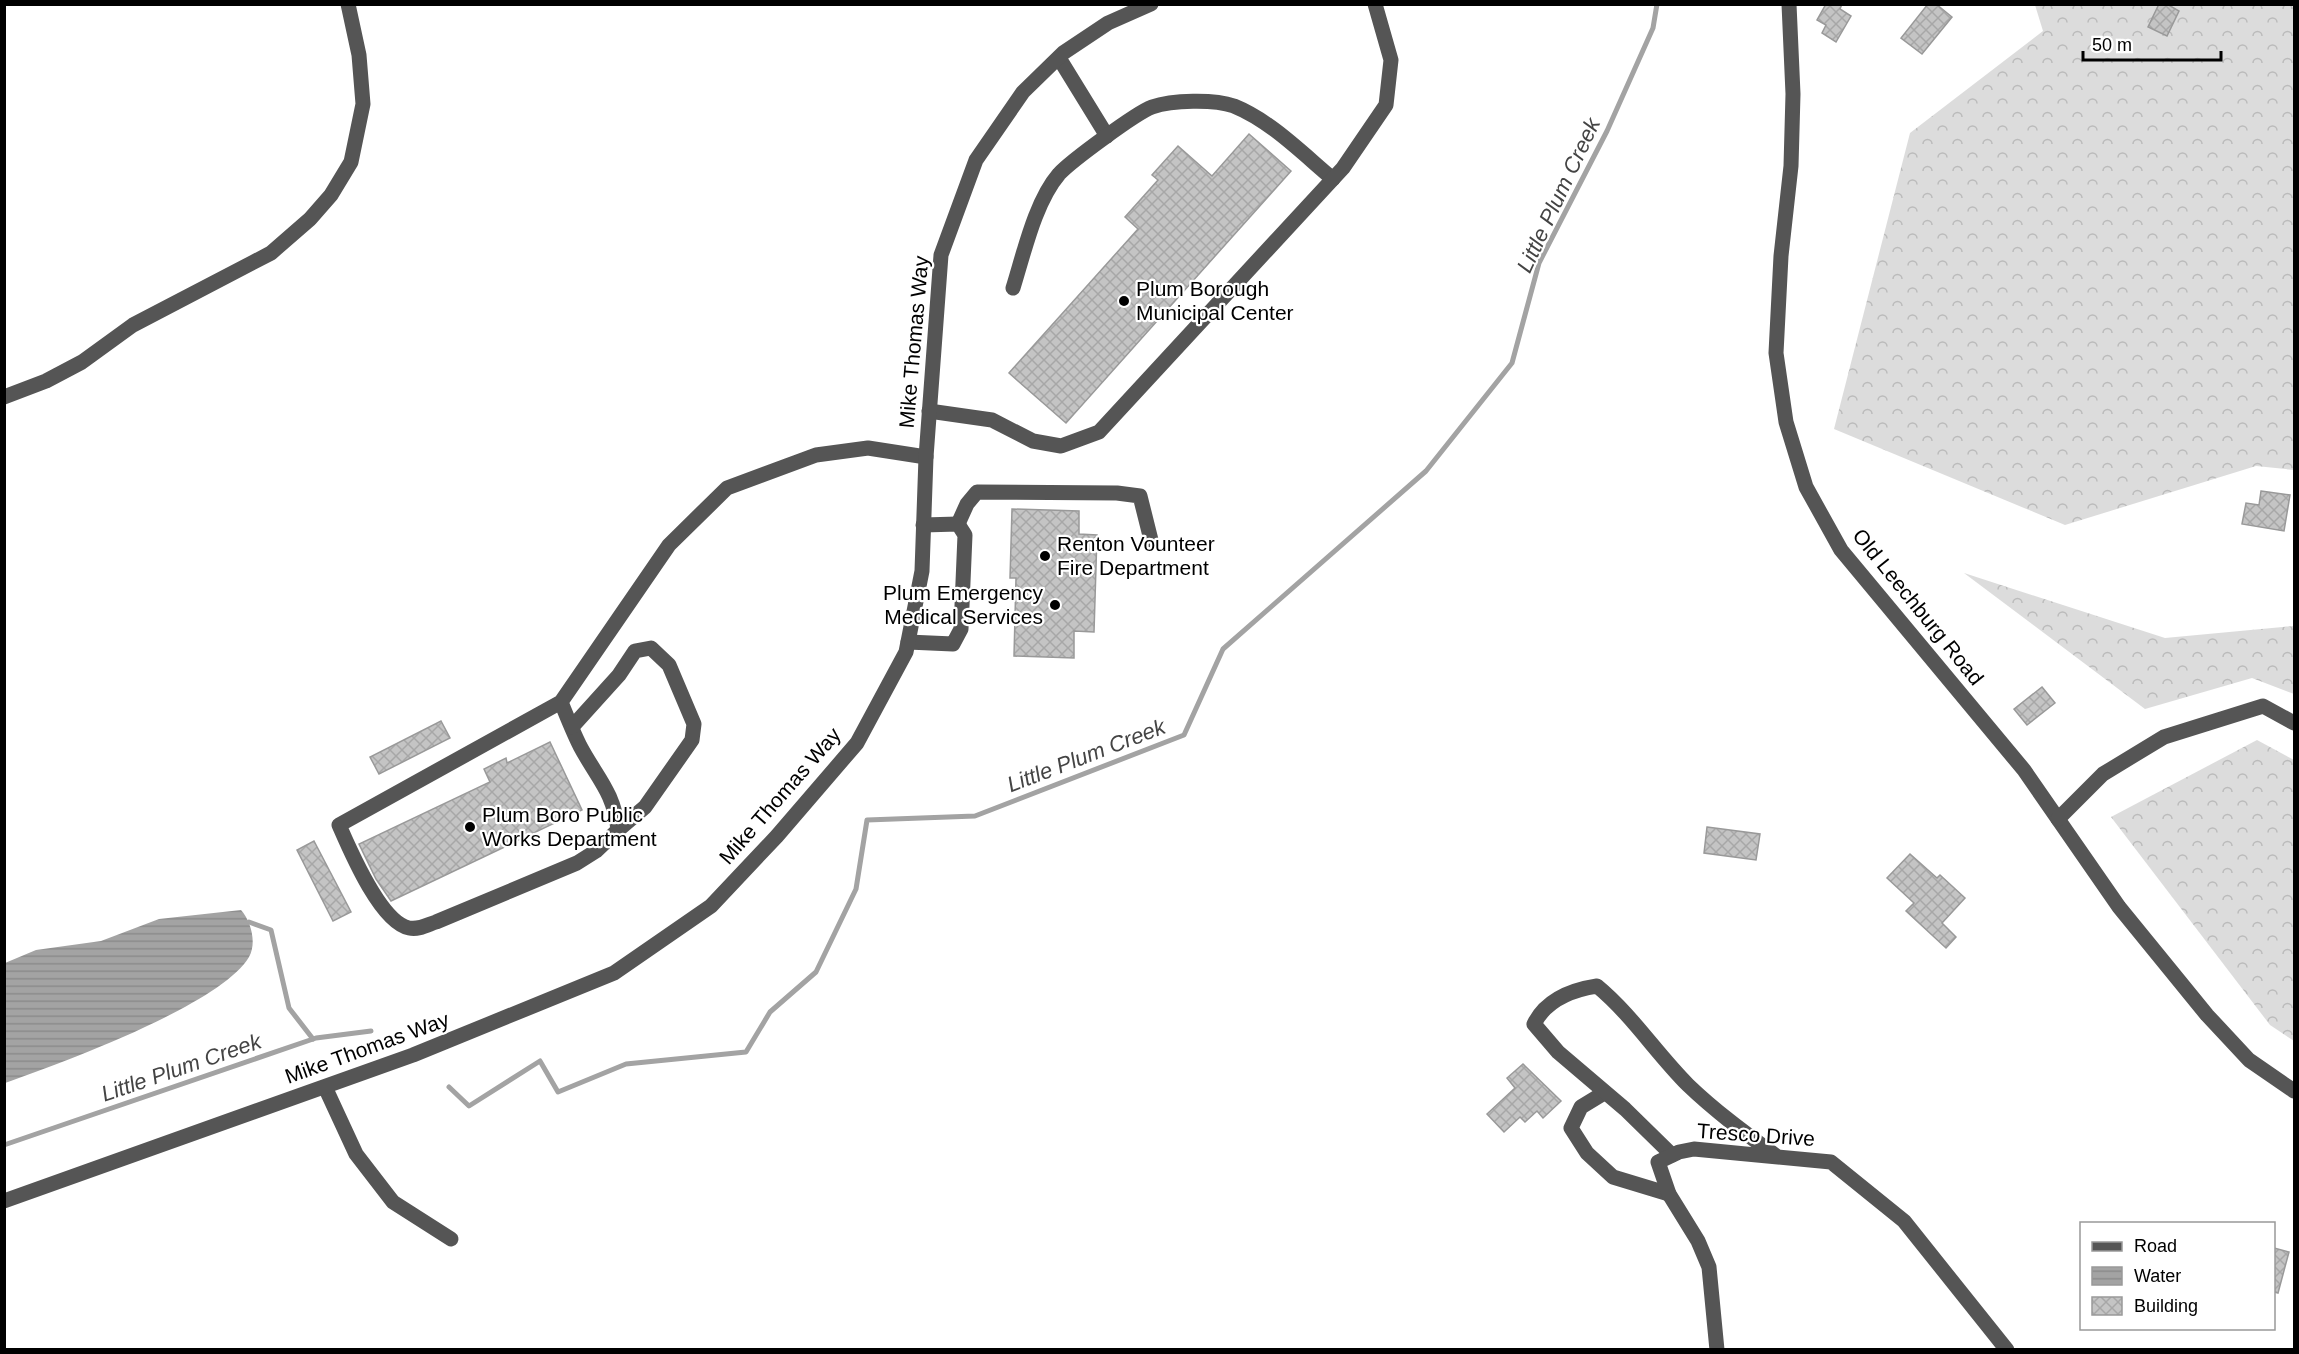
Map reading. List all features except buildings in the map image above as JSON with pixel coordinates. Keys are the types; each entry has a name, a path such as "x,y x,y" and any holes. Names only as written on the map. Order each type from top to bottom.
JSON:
{"street":[{"path":"4,397 45,381 82,362 133,325 271,253 310,219 331,195 351,162 363,104 359,55 348,4"},
{"name":"Mike Thomas Way","path":"4,1201 413,1055 614,973 711,906 777,836 857,743 906,652 922,571 926,457 940,255 976,160 1023,92 1059,58 1108,23 1151,4"},
{"path":"929,411 992,420 1033,441 1061,446 1099,432 1333,179 1386,105 1391,60 1375,4"},
{"name":"Old Leechburg Road","path":"1789,4 1793,94 1791,166 1781,256 1776,353 1786,422 1806,487 1840,550 2024,770 2119,907 2207,1015 2249,1060 2295,1091"},
{"path":"1059,58 1107,136"},
{"path":"1013,288 1034,220 1059,174 1107,136 1152,107 1207,100 1234,106 1275,131 1333,179"},
{"path":"572,727 619,675 635,651 651,648 669,665 694,724 692,740 645,807 618,830 609,841 577,863 418,928 407,928 395,922 383,907 351,854 339,825 561,702 669,545 727,488 816,455 868,448 926,457"},
{"path":"958,524 967,504 977,492 1117,493 1140,496 1151,540"},
{"path":"923,525 958,524"},
{"path":"908,642 953,644 961,629 965,535 958,524"},
{"path":"561,702 616,809 618,830"},
{"path":"2058,819 2103,774 2164,737 2263,706 2295,723"},
{"path":"1672,1155 1558,1052 1534,1023 1542,1008 1576,989 1597,986 1619,1005 1688,1084 1735,1125 1775,1155"},
{"path":"325,1087 356,1154 393,1202 451,1239"},
{"path":"1604,1093 1581,1107 1571,1128 1581,1144 1613,1177 1669,1194"},
{"name":"Tresco Drive","path":"1717,1350 1709,1267 1698,1241 1669,1194 1658,1162 1672,1155 1694,1149 1831,1162 1904,1221 2007,1350"}],"green space":[{"path":"2035,5 2294,5 2294,470 2256,466 2065,525 1834,429 1910,133 2043,31"},
{"path":"1964,573 2165,638 2294,626 2294,694 2252,678 2145,709"},
{"path":"2257,740 2294,760 2294,1041 2270,1025 2111,817"}],"water":[{"path":"241,910 250,926 253,945 249,957 233,975 207,994 137,1031 5,1083 5,963 36,950 101,941 159,919"}],"waterway":[{"name":"Little Plum Creek","path":"449,1087 469,1106 540,1061 558,1092 626,1064 746,1052 770,1012 816,972 856,889 867,820 975,816 1184,735 1223,649 1426,471 1512,363 1539,263 1607,131 1653,28 1657,4"},
{"path":"249,922 271,930 289,1008 313,1039"},
{"name":"Little Plum Creek","path":"4,1145 316,1038 371,1031"}],"place":[{"name":"Plum Borough Municipal Center","path":"1124,301"},
{"name":"Renton Vounteer Fire Department","path":"1045,556"},
{"name":"Plum Emergency Medical Services","path":"1055,605"},
{"name":"Plum Boro Public Works Department","path":"470,827"}]}
